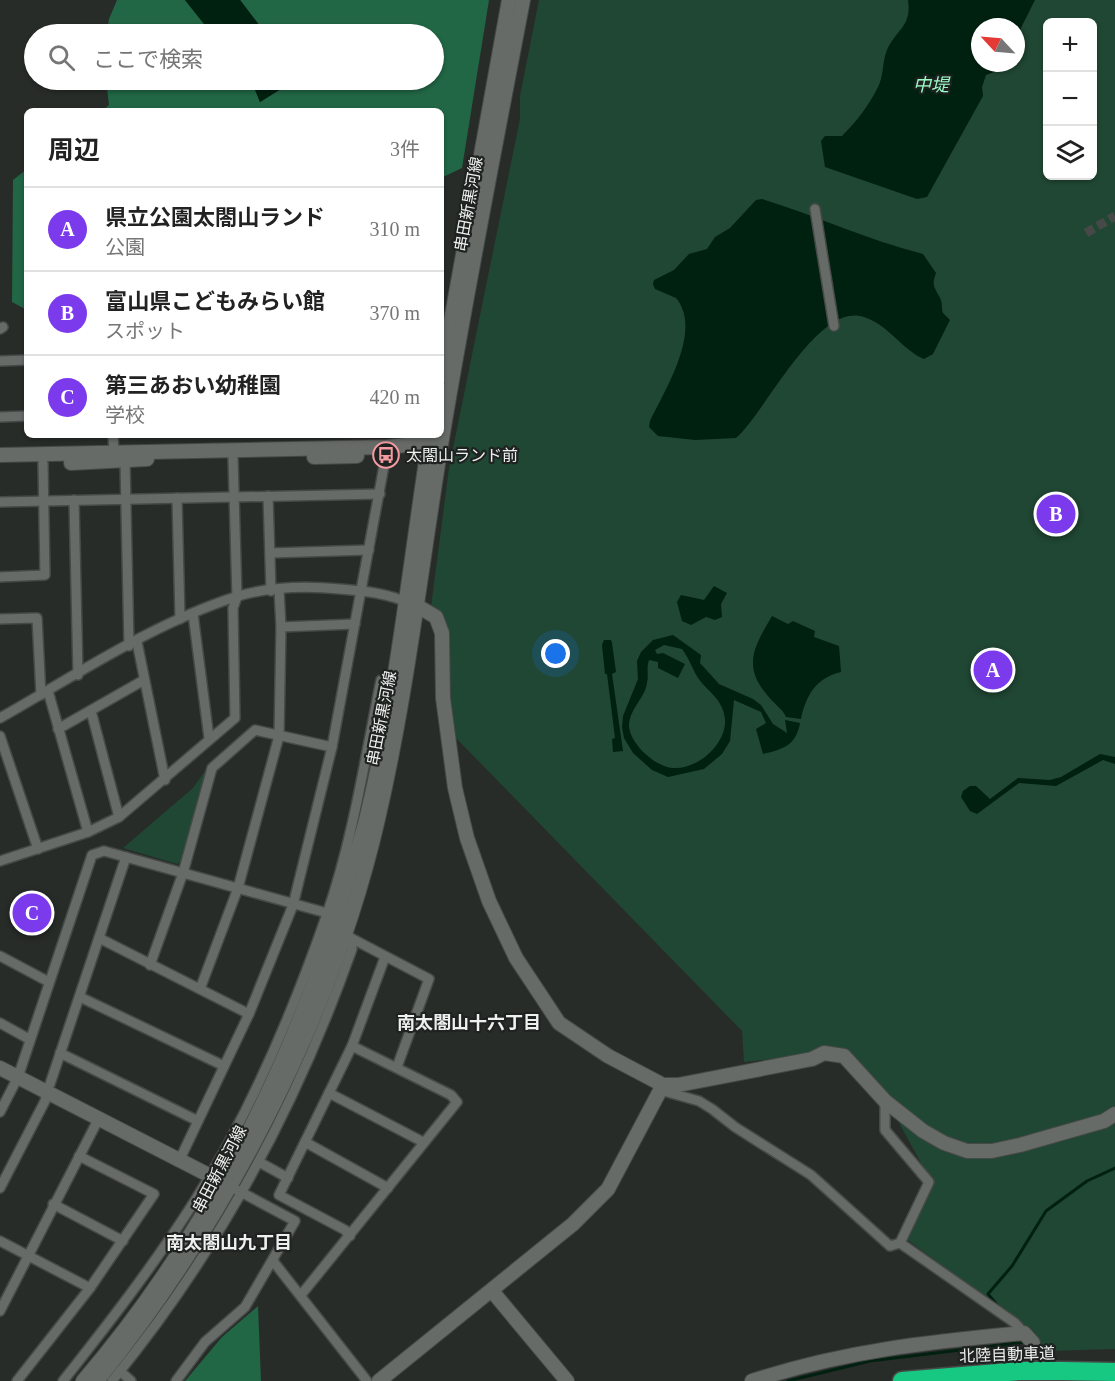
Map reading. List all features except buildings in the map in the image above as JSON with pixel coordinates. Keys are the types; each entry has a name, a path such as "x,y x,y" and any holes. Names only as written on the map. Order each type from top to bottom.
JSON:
{"highway":[{"name":"北陸自動車道","path":"902,1381 1026,1376 1062,1371 1115,1372"}],"street":[{"name":"串田新黒河線","path":"444,359 509,0"},
{"name":"串田新黒河線","path":"444,394 523,0"},
{"path":"814,209 834,326"},
{"path":"0,361 24,360"},
{"path":"0,417 24,416"},
{"path":"112,438 114,452"},
{"name":"串田新黒河線","path":"97,1381 199,1240 292,1040 323,962 367,818 384,738 404,601 434,444"},
{"name":"串田新黒河線","path":"83,1381 226,1184 302,1047 348,936 378,821 418,607 434,444"},
{"path":"0,464 233,458 266,453 434,444"},
{"path":"0,455 114,452 386,455 434,444"},
{"path":"180,1159 249,1014 293,905 332,747 386,455"},
{"path":"0,861 88,832 119,817 235,718 233,608 237,597 233,458"},
{"path":"125,462 133,644 144,680 165,780"},
{"path":"0,577 45,575 45,501 42,463"},
{"path":"0,502 380,494"},
{"path":"200,989 238,888 279,736 281,627 270,553 268,496"},
{"path":"177,498 180,619"},
{"path":"74,500 78,675"},
{"path":"270,553 369,550"},
{"path":"0,718 180,619 237,597 317,587 362,590 418,607 436,617 442,633 443,698 455,788 467,838 489,901 516,958 559,1023 587,1044 662,1088 712,1108 735,1127 811,1175 890,1246 900,1243 928,1182 885,1130 885,1101"},
{"path":"194,614 209,738"},
{"path":"0,619 37,618 44,693 58,729 88,832"},
{"path":"281,627 355,624"},
{"path":"58,729 144,680"},
{"path":"112,1381 192,1273 226,1184 267,1063 327,913 354,811 381,680"},
{"path":"91,711 119,817"},
{"path":"150,965 183,873 212,768 255,730 332,747"},
{"path":"0,736 38,849"},
{"path":"0,1112 18,1077 92,855 104,851 327,913"},
{"path":"0,1188 45,1101 126,857"},
{"path":"63,1381 138,1285 226,1184 259,1162 315,1044 352,949 348,936"},
{"path":"348,936 429,979 397,1067"},
{"path":"99,938 249,1014"},
{"path":"0,956 49,982"},
{"path":"350,1236 345,1230 279,1195 352,1046 385,957"},
{"path":"81,997 224,1066"},
{"path":"0,1023 29,1039"},
{"path":"301,1295 457,1102 451,1095 352,1046"},
{"path":"60,1053 198,1121"},
{"path":"662,1088 778,1067 812,1059 824,1053 844,1056 885,1101 923,1131 944,1143 968,1151 992,1151 1020,1145 1104,1121 1115,1114"},
{"path":"0,1068 49,1088 99,1118 294,1221 245,1307 205,1342 176,1381"},
{"path":"379,1381 573,1224 608,1189 662,1088"},
{"path":"329,1093 423,1142"},
{"path":"0,1311 99,1118"},
{"path":"305,1142 388,1188"},
{"path":"17,1381 90,1288 154,1194 79,1156"},
{"path":"259,1162 288,1178"},
{"path":"54,1204 123,1241"},
{"path":"0,1241 90,1288"},
{"path":"900,1243 1016,1323 1033,1343 1026,1376"},
{"path":"273,1261 367,1381"},
{"path":"492,1291 567,1381"},
{"path":"752,1381 852,1353 938,1341 1024,1334"},
{"path":"120,1371 131,1381"}],"shaded area":[{"path":"539,0 1115,0 1115,1349 1044,1351 1025,1326 905,1238 932,1183 892,1110 891,1100 851,1053 824,1053 744,1062 742,1031 455,737 448,697 448,632 442,612 431,607 449,468 520,119 520,96"},
{"path":"208,767 181,861 177,864 123,848 193,788"}],"green space":[{"path":"117,0 185,0 204,24 108,24"},
{"path":"240,0 489,0 462,168 444,177 444,108 106,108 109,105 107,90 255,90 260,102 279,90 444,90 444,24 258,24"},
{"path":"24,171 24,308 12,302 13,180"},
{"path":"258,1306 261,1381 185,1381 222,1337"}],"water":[{"path":"185,0 240,0 258,24 204,24"},
{"name":"中堤","path":"908,0 1035,0 1025,20 1025,18 971,18 971,72 994,72 986,75 982,87 983,96 927,197 917,199 825,167 821,141 825,136 842,136 871,100 880,83 887,50 905,22 909,9"},
{"path":"255,90 279,90 260,102"},
{"path":"762,199 882,242 923,254 936,273 934,287 941,300 943,313 950,320 933,354 924,359 873,321 864,317 846,317 829,326 811,342 736,438 695,440 658,436 649,427 650,421 679,360 684,343 685,326 683,311 676,298 655,289 654,280 674,270 689,254 707,249 715,237 730,228 756,200"},
{"path":"714,586 727,593 721,604 722,617 715,620 706,617 691,625 682,621 677,602 681,595 704,600"},
{"path":"772,616 788,624 793,621 815,631 814,637 839,646 841,672 825,678 813,689 801,719 786,717 770,699 755,675 753,666 756,647"},
{"path":"673,635 701,655 700,663 719,684 753,699 761,705 773,724 787,733 785,720 800,723 792,741 783,748 763,754 756,729 766,723 761,712 734,700 730,741 722,754 704,769 668,777 652,770 633,753 624,738 622,727 623,716 638,679 637,661 641,652 653,640","holes":["664,645 682,649 698,678 721,706 725,719 721,737 709,754 692,765 673,768 666,767 644,753 633,739 629,725 632,713 646,688 649,660 658,662 658,668 678,678 685,664 663,653 657,654 655,650"]},
{"path":"604,640 611,640 612,643 616,672 612,674 623,751 613,752 612,739 615,738 607,674 605,674 602,645"},
{"path":"1100,754 1115,757 1115,764 1103,760 1056,786 1019,783 977,814 970,811 961,797 963,791 970,786 976,786 990,799 1018,778 1050,780 1061,777"}],"waterway":[{"path":"998,1306 988,1294 1012,1266 1046,1211 1087,1181 1115,1168"},
{"path":"788,1381 870,1361 1026,1342"}],"tunnel":[{"path":"1086,233 1115,216"}],"place":[{"name":"太閤山ランド前","path":"386,455"},
{"name":"富山県こどもみらい館","path":"1056,514"},
{"name":"県立公園太閤山ランド","path":"993,670"},
{"name":"第三あおい幼稚園","path":"32,913"}],"district":[{"name":"南太閤山十六丁目","path":"469,1023"},
{"name":"南太閤山九丁目","path":"229,1243"}]}
